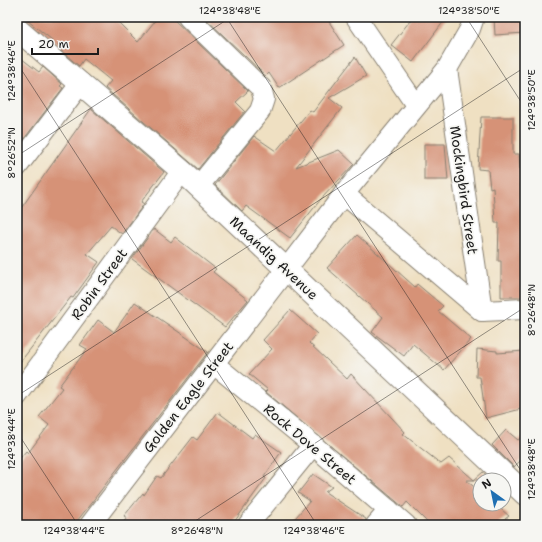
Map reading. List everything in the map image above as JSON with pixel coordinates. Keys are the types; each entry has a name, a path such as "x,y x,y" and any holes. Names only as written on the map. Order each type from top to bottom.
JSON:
{"street":[{"path":"188,17 261,88 264,99 260,111 198,187"},
{"path":"356,17 416,105"},
{"name":"Golden Eagle Street","path":"90,525 344,194 447,69 470,30 474,17"},
{"name":"Maandig Avenue","path":"17,29 182,171 287,269 404,382 525,494"},
{"name":"Mockingbird Street","path":"447,69 482,311"},
{"path":"17,167 81,83"},
{"name":"Robin Street","path":"17,396 182,171"},
{"path":"344,194 482,311 525,309"},
{"name":"Rock Dove Street","path":"214,364 313,445 382,518 406,525"},
{"path":"248,525 313,445"}],"building":[{"path":"23,17 113,17 138,42 158,17 171,17 248,91 236,102 245,111 198,169 105,88 111,81 84,59 79,66 59,49 61,47"},
{"path":"204,17 326,17 344,45 279,88 269,73 266,76"},
{"path":"413,17 447,17 413,62 391,45"},
{"path":"494,17 525,17 525,33 495,35"},
{"path":"17,55 39,72 43,67 62,84 60,86 63,88 17,148"},
{"path":"355,57 366,76 329,98 342,108 296,167 339,150 354,164 321,199 290,238 246,206 242,211 215,185 254,136 276,151 310,110 313,112"},
{"path":"91,109 164,172 141,202 144,204 122,234 111,226 87,254 99,262 73,298 71,297 17,366 17,214"},
{"path":"481,117 513,117 513,154 519,154 525,235 525,297 501,297 501,261 498,261 499,223 495,223 493,187 490,188 488,170 478,169"},
{"path":"424,144 445,144 448,180 424,180"},
{"path":"154,229 171,242 175,237 216,269 213,272 248,300 225,327 132,259"},
{"path":"357,235 415,287 417,284 443,306 438,311 471,339 444,370 413,344 404,356 372,332 383,317 327,268"},
{"path":"135,302 208,352 74,525 17,525 17,462 26,451 28,453 49,425 39,417 62,388 59,386 87,349 80,345 98,320 114,332"},
{"path":"290,310 317,334 309,343 347,379 351,374 405,432 403,434 441,464 449,458 472,478 472,480 466,480 472,485 472,512 504,512 509,516 497,525 430,525 407,502 403,507 266,392 268,390 249,374 272,349 263,340"},
{"path":"477,349 497,351 497,353 525,351 525,408 486,418 480,377 476,377"},
{"path":"218,412 252,438 255,434 281,452 264,477 266,478 232,525 121,525 127,518 124,516 143,493 144,495 157,476 161,478 193,437 197,440"},
{"path":"506,430 518,440 525,435 525,456 514,467 492,445"},
{"path":"313,474 332,487 325,492 366,519 365,525 289,525 310,501 298,493"}]}
